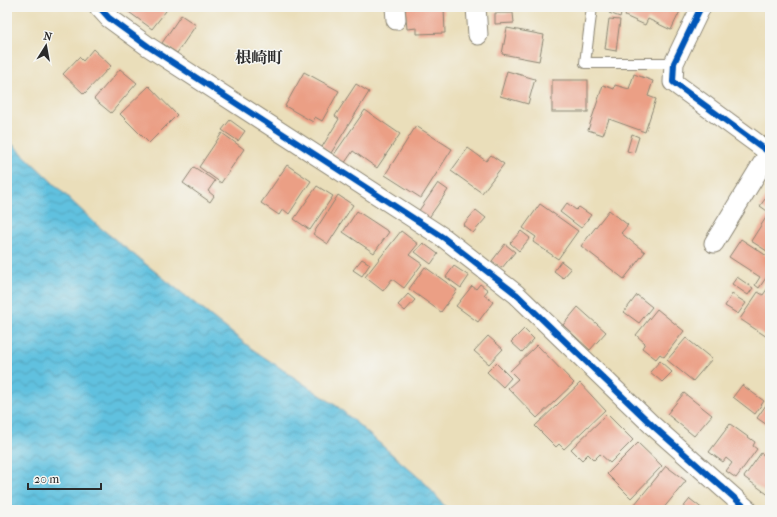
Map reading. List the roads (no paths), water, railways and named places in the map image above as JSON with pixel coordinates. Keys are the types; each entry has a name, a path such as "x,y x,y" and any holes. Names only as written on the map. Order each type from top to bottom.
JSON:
{"street":[{"path":"99,7 109,18 149,47 444,238 516,294 652,425 748,510"},
{"path":"476,7 478,35"},
{"path":"701,7 674,63 673,82 770,153 714,243"}],"lane":[{"path":"592,7 585,63 674,63"}],"water":[{"path":"7,139 98,226 252,349 338,407 426,484 448,510 7,510"}],"district":[{"name":"根崎町","path":"259,57"}]}
